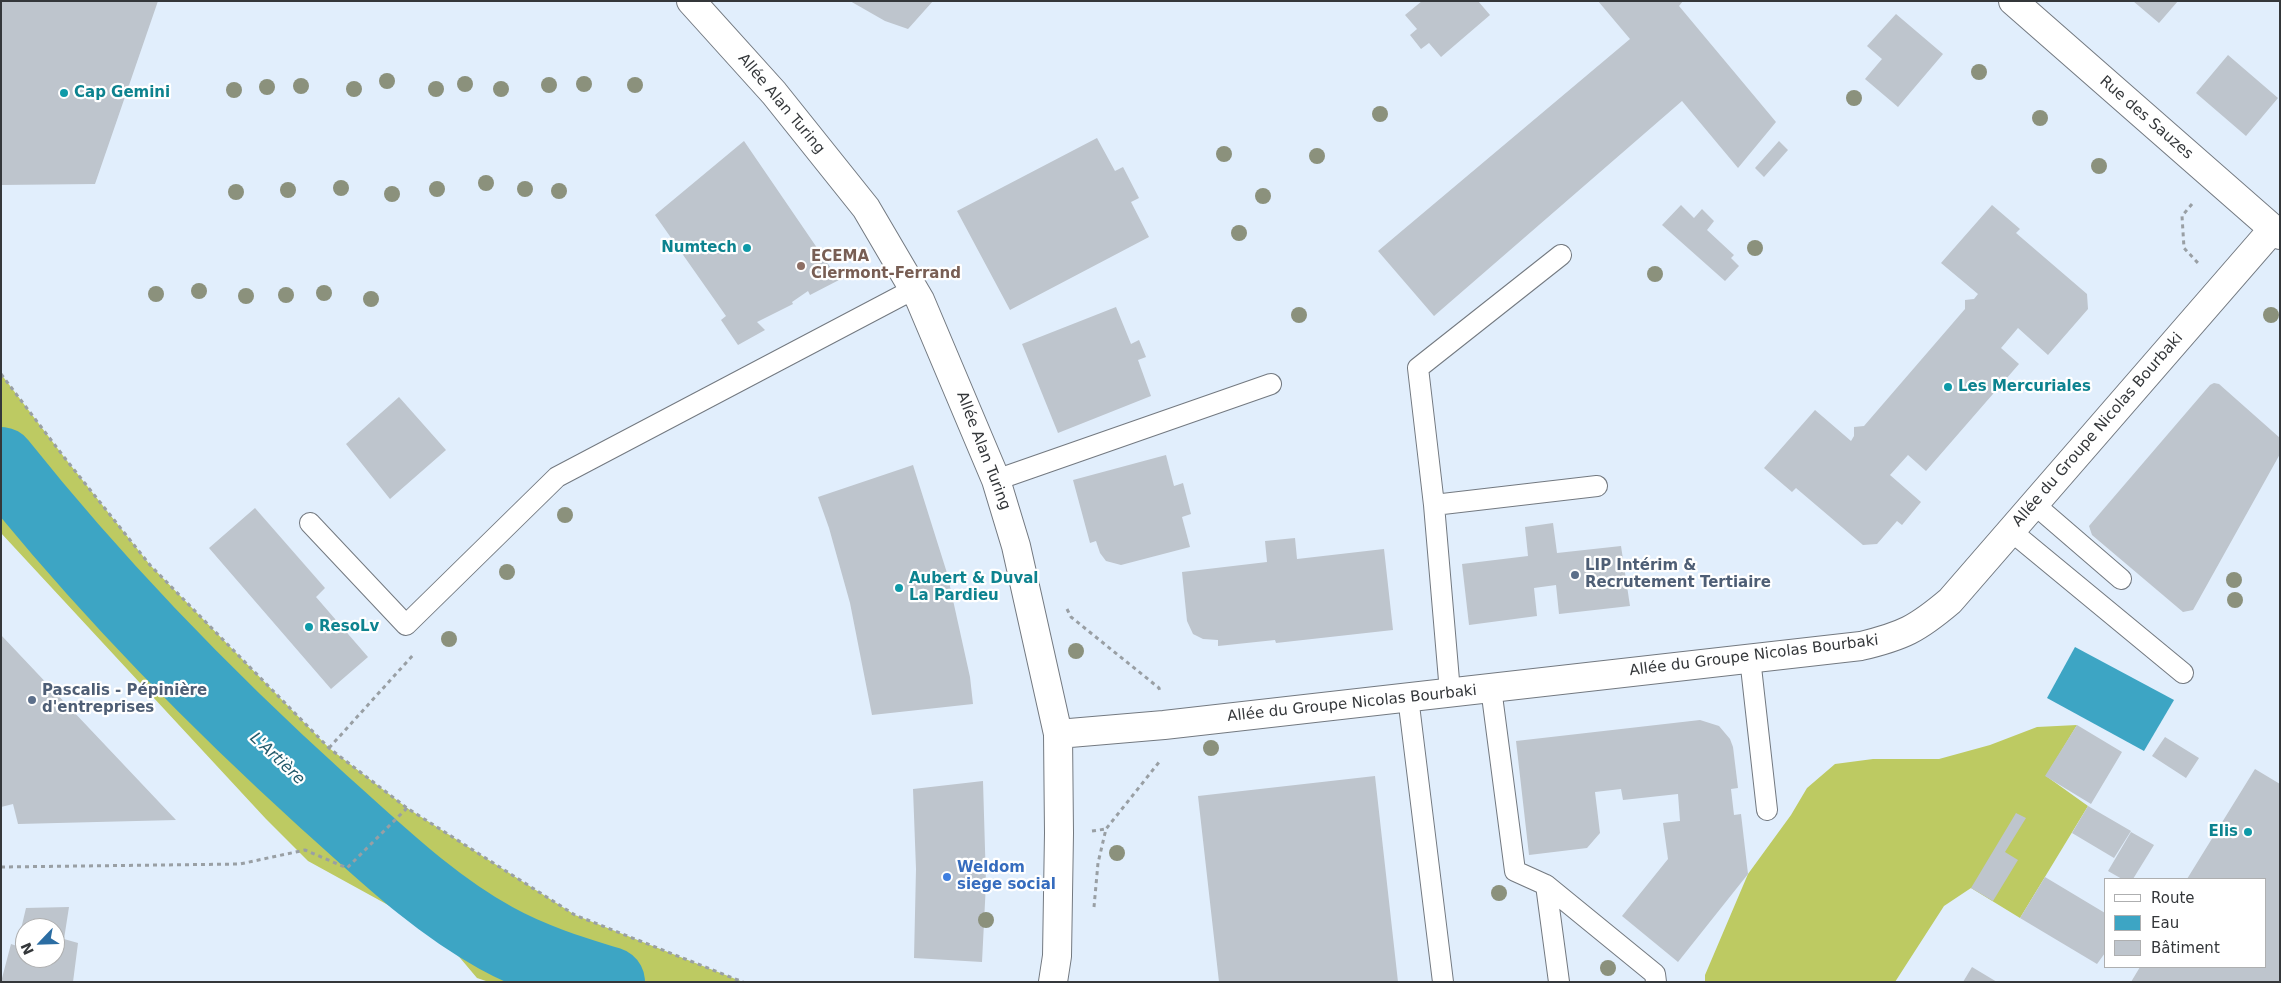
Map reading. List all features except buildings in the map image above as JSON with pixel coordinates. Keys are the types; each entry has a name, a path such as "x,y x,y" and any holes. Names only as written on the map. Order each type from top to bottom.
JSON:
{"street":[{"name":"Allée Alan Turing","path":"691,1 774,93 866,208 914,289 958,386 996,480 1016,546 1058,734 1057,956 1053,982"},
{"name":"Rue des Sauzes","path":"2013,1 2057,42 2215,177 2276,232"},
{"name":"Allée du Groupe Nicolas Bourbaki","path":"1058,734 1174,724 1861,646 1897,637 1926,621 1950,601 2221,288 2276,232"}],"lane":[{"path":"1450,692 1434,505 1418,368 1561,255"},
{"path":"310,522 406,625 557,477 914,289"},
{"path":"996,480 1271,384"},
{"path":"1434,505 1597,486"},
{"path":"2034,504 2121,579"},
{"path":"2011,531 2183,673"},
{"path":"1750,658 1767,810"},
{"path":"1491,688 1515,871 1546,885 1655,974 1656,982"},
{"path":"1408,697 1443,982"},
{"path":"1546,885 1559,982"}],"path":[{"path":"2215,177 2182,216 2184,248 2221,288"},
{"path":"2191,269 2197,262"},
{"path":"1,374 150,565 329,748 407,808 575,915 743,982"},
{"path":"329,748 418,649"},
{"path":"1,867 240,864 305,850 348,868 391,822 407,808"}],"shaded area":[{"path":"1,1 2280,1 2280,982 1,982"}],"green space":[{"path":"1,374 150,565 329,748 407,808 575,915 743,982 489,982 477,978 439,933 308,861 266,819 1,533"},
{"path":"2077,725 2046,776 2088,806 2020,918 1971,888 1944,906 1895,982 1705,982 1705,975 1748,874 1791,815 1807,788 1835,764 1873,759 1939,759 1990,745 2037,727"}],"water":[{"path":"2075,647 2174,700 2144,751 2047,698"}],"waterway":[{"name":"L'Artière","path":"1,462 38,508 115,596 196,680 281,762 406,875 450,909 496,938 538,958 610,982"}],"place":[{"name":"Cap Gemini","path":"64,93"},
{"name":"Numtech","path":"747,248"},
{"name":"ECEMA Clermont-Ferrand","path":"801,266"},
{"name":"Les Mercuriales","path":"1948,387"},
{"name":"LIP Intérim & Recrutement Tertiaire","path":"1575,575"},
{"name":"Aubert & Duval La Pardieu","path":"899,588"},
{"name":"ResoLv","path":"309,627"},
{"name":"Pascalis - Pépinière d'entreprises","path":"32,700"},
{"name":"Elis","path":"2248,832"},
{"name":"Weldom siege social","path":"947,877"}]}
